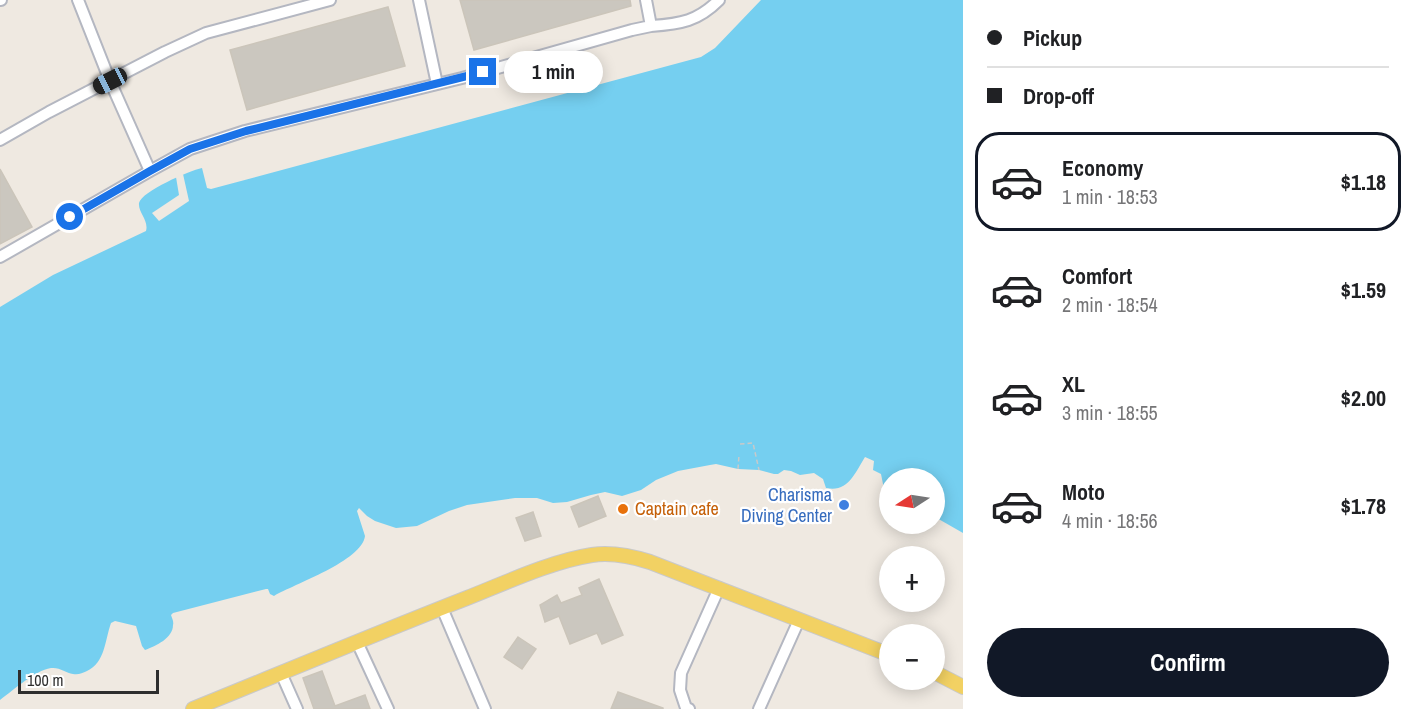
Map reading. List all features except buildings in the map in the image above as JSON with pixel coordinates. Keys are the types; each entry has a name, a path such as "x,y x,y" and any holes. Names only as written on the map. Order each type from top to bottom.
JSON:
{"main road":[{"path":"193,709 545,568 593,555 630,556 650,562 879,651"},
{"path":"945,678 963,687"}],"street":[{"path":"78,0 110,81 150,171"},
{"path":"0,140 206,33 330,0"},
{"path":"419,0 437,84"},
{"path":"646,0 651,26"},
{"path":"0,257 190,149 246,131 437,84 632,30 698,18 719,0"},
{"path":"689,709 686,708 680,690 681,674 719,588"},
{"path":"442,608 485,709"},
{"path":"759,709 799,620"},
{"path":"357,642 388,709"},
{"path":"281,674 297,709"}],"path":[{"path":"740,444 753,442 759,470"},
{"path":"738,469 739,455"}],"water":[{"path":"761,0 963,0 963,533 945,523 945,468 879,468 879,473 873,470 874,461 865,457 850,480 840,488 834,489 826,488 823,479 814,473 800,475 784,470 774,474 716,464 678,471 656,480 641,490 622,496 605,492 567,502 553,503 537,498 515,498 467,505 417,526 396,528 375,521 359,508 357,511 365,536 361,545 340,563 326,571 274,596 266,589 173,613 171,615 172,630 167,638 145,650 136,626 115,621 111,623 101,657 93,667 80,674 54,668 45,670 25,681 0,700 0,307 53,275 146,231 146,223 139,207 142,198 157,187 187,173 202,168 207,188 211,189 701,57 715,48"}],"pier":[{"path":"183,174 189,201 159,221 152,213 179,195 176,177"}],"place":[{"name":"Charisma Diving Center","path":"844,505"},
{"name":"Captain cafe","path":"623,509"}],"route":[{"path":"70,217 190,149 246,131 483,72"}]}
